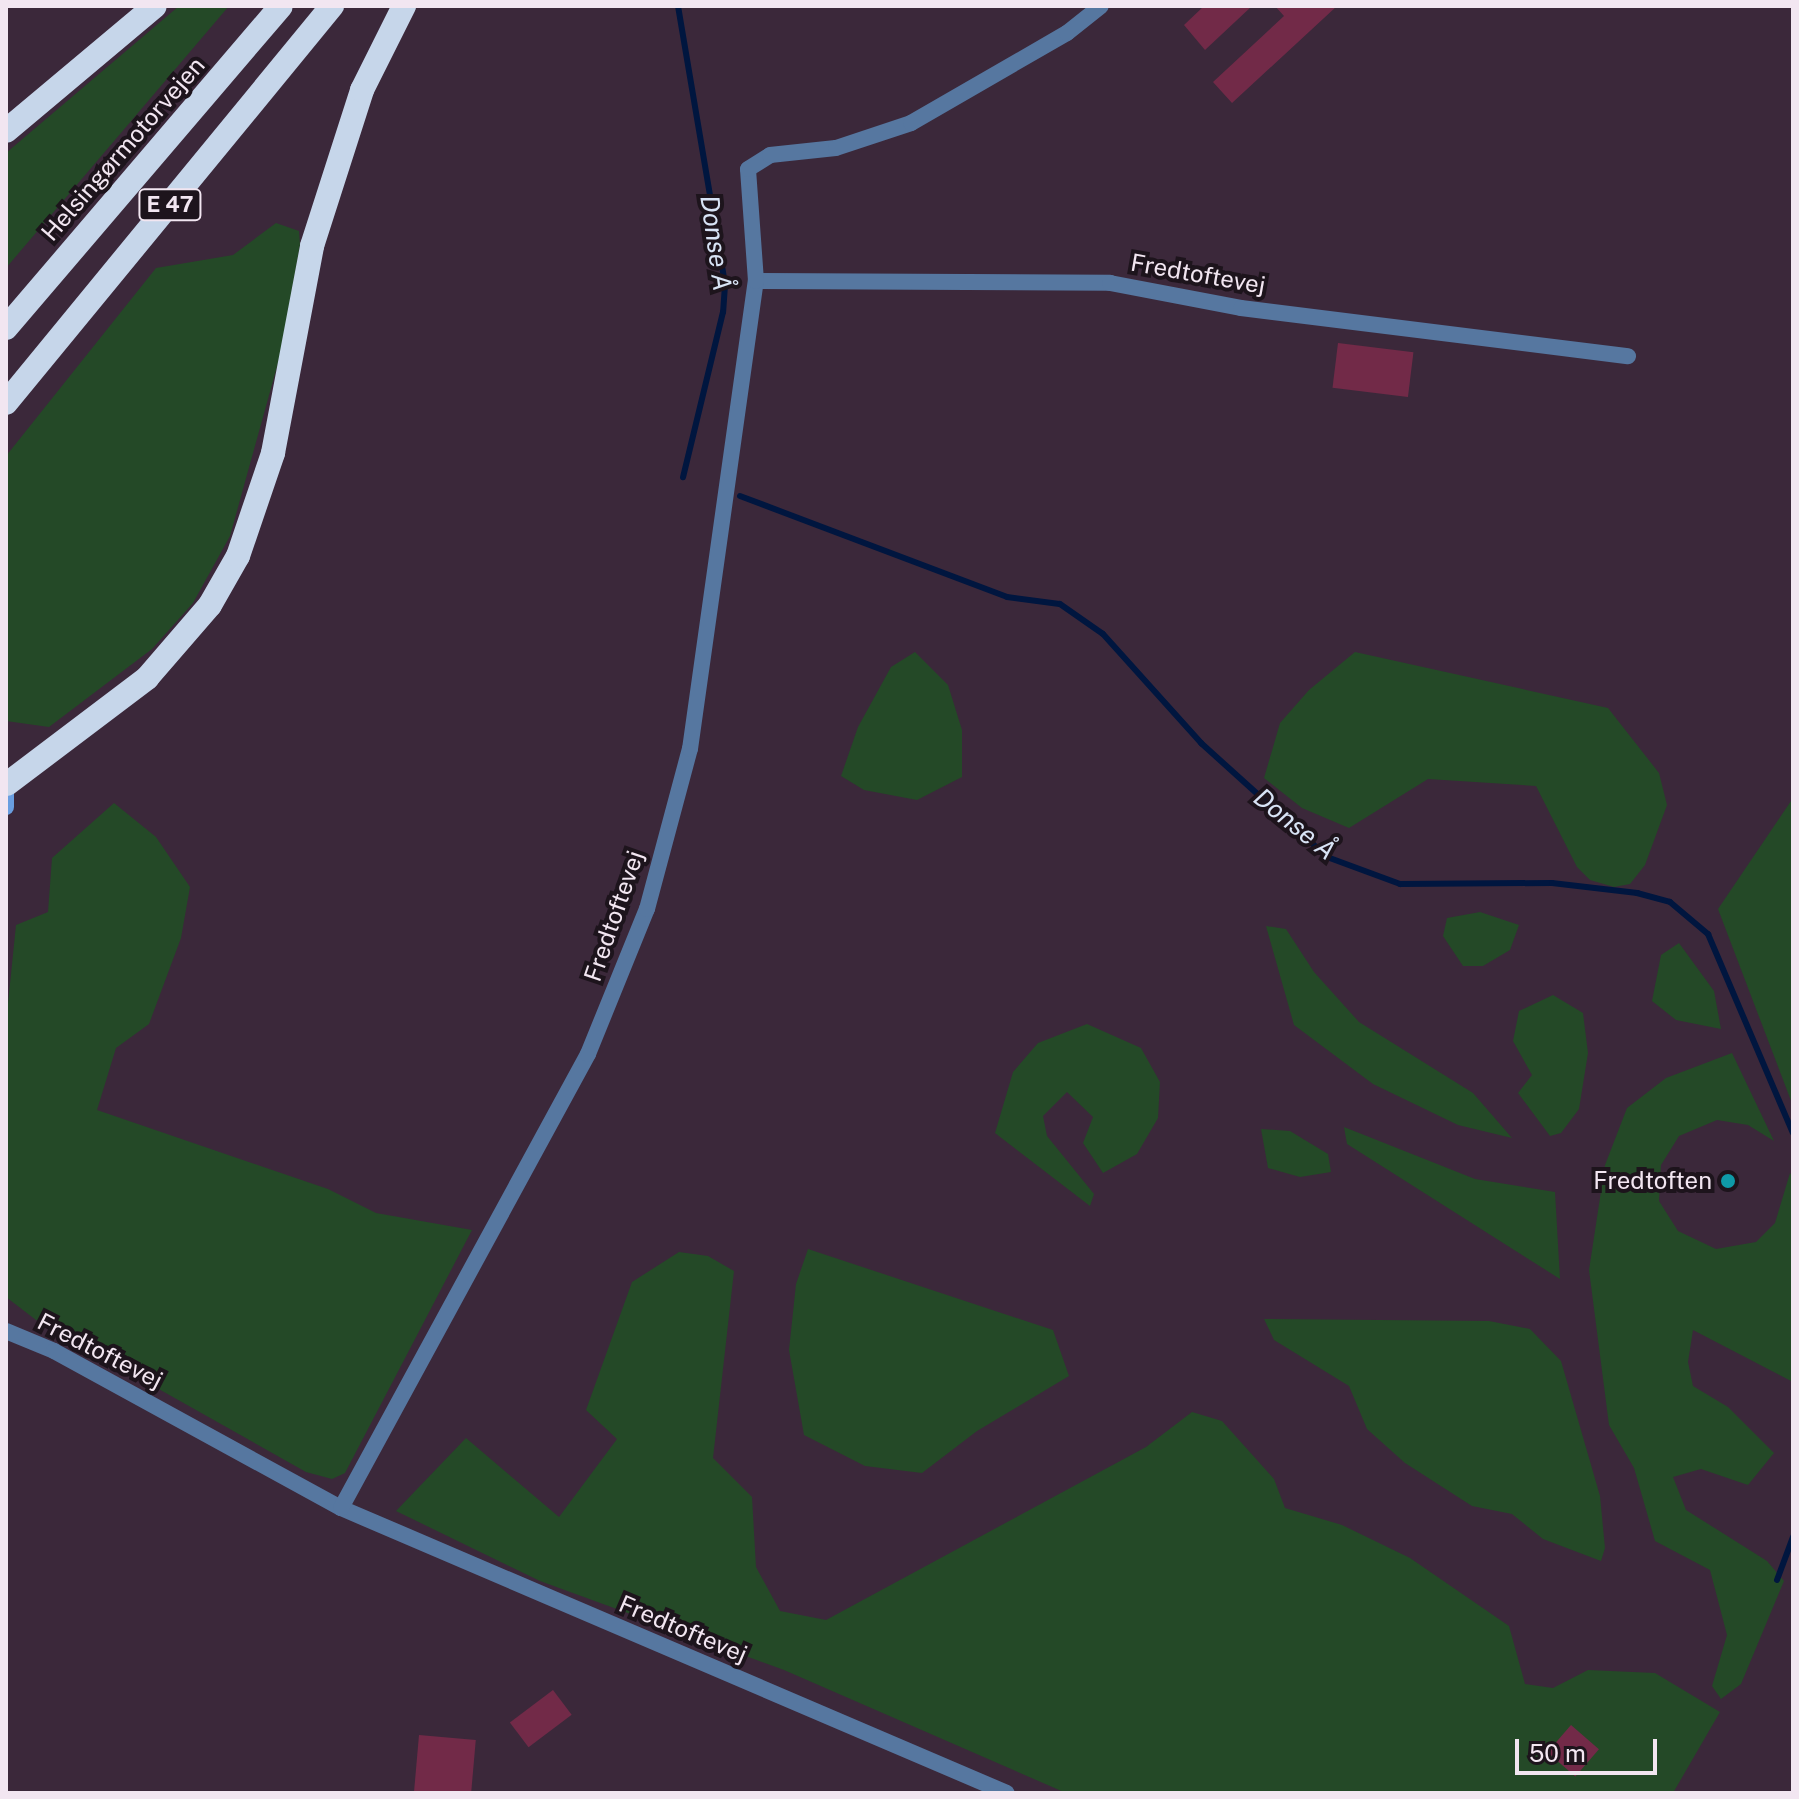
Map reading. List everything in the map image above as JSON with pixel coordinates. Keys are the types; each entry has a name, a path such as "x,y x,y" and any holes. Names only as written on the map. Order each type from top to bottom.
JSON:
{"highway":[{"path":"6,131 155,6"},
{"name":"Helsingørmotorvejen","path":"6,328 281,6"},
{"name":"E 47","path":"6,403 332,6"},
{"path":"6,783 147,678 210,605 238,556 273,453 312,246 362,90 404,6"}],"street":[{"name":"Fredtoftevej","path":"341,1508 588,1054 647,909 690,749 756,281 748,169 770,155 836,148 911,123 1067,33 1101,6"},
{"name":"Fredtoftevej","path":"756,281 1110,283 1241,308 1628,356"},
{"path":"6,783 6,807"},
{"name":"Fredtoftevej","path":"6,1331 54,1351 341,1508 1007,1793"}],"green space":[{"path":"179,6 229,6 6,268 6,153"},
{"path":"276,223 299,231 300,245 281,352 230,536 193,603 152,649 49,727 6,721 6,456 156,268 233,255"},
{"path":"915,652 948,685 962,730 962,777 917,800 864,790 841,776 858,727 891,667"},
{"path":"1355,652 1608,708 1659,773 1667,805 1645,865 1630,884 1614,887 1590,880 1577,867 1536,786 1428,779 1349,828 1302,808 1264,778 1280,723 1309,690"},
{"path":"1793,798 1793,1106 1718,909"},
{"path":"114,803 156,837 190,887 181,938 149,1024 116,1048 97,1110 328,1189 376,1213 472,1230 345,1473 332,1479 306,1472 36,1320 6,1297 6,1023 16,925 48,912 52,858"},
{"path":"1480,912 1519,925 1510,950 1483,966 1463,966 1443,936 1447,918"},
{"path":"1266,926 1286,929 1314,972 1359,1022 1473,1093 1512,1138 1458,1125 1373,1084 1294,1025"},
{"path":"1679,943 1714,991 1721,1029 1676,1020 1652,1001 1661,955"},
{"path":"1553,995 1583,1013 1588,1053 1579,1109 1561,1133 1550,1136 1518,1093 1532,1075 1513,1041 1519,1011"},
{"path":"1087,1024 1141,1048 1160,1082 1158,1118 1137,1154 1103,1173 1083,1143 1093,1117 1067,1092 1043,1116 1047,1136 1094,1194 1090,1206 995,1133 1013,1072 1038,1043"},
{"path":"1732,1053 1774,1141 1748,1125 1717,1120 1679,1136 1661,1165 1659,1201 1678,1231 1716,1249 1756,1242 1775,1223 1790,1173 1793,1179 1793,1382 1693,1330 1688,1362 1693,1386 1728,1407 1774,1453 1748,1485 1701,1469 1673,1477 1686,1510 1767,1561 1784,1581 1741,1684 1721,1699 1712,1686 1727,1635 1710,1570 1655,1541 1634,1468 1609,1425 1589,1270 1605,1165 1627,1108 1666,1078"},
{"path":"1344,1127 1475,1179 1555,1192 1560,1279 1347,1144"},
{"path":"1261,1129 1290,1131 1328,1154 1331,1172 1300,1177 1268,1168"},
{"path":"808,1249 1053,1330 1069,1376 977,1431 922,1473 865,1466 804,1435 789,1350 796,1284"},
{"path":"679,1252 708,1256 734,1271 713,1458 752,1497 756,1567 780,1611 826,1620 1146,1447 1192,1412 1222,1421 1274,1479 1285,1508 1342,1525 1410,1558 1509,1626 1525,1684 1553,1688 1588,1670 1655,1673 1720,1712 1673,1793 1066,1793 784,1670 540,1581 396,1511 466,1438 559,1517 617,1439 586,1410 632,1282"},
{"path":"1264,1319 1489,1321 1530,1329 1561,1361 1600,1496 1605,1548 1601,1561 1543,1539 1512,1514 1472,1506 1405,1463 1367,1429 1349,1386 1274,1340"}],"building":[{"path":"1204,6 1252,6 1205,50 1184,25"},
{"path":"1275,6 1337,6 1232,103 1213,82 1284,16"},
{"path":"1338,343 1413,352 1408,397 1333,388"},
{"path":"553,1690 572,1715 529,1747 510,1722"},
{"path":"1571,1725 1599,1749 1575,1776 1547,1752"},
{"path":"419,1735 476,1740 471,1793 414,1793"}],"waterway":[{"name":"Donse Å","path":"678,6 725,285 723,312 683,477"},
{"name":"Donse Å","path":"740,496 1007,597 1060,604 1103,634 1201,743 1327,857 1400,884 1552,883 1637,893 1670,902 1708,934 1793,1133"},
{"path":"1777,1580 1793,1537"}],"place":[{"name":"Fredtoften","path":"1728,1181"}]}
